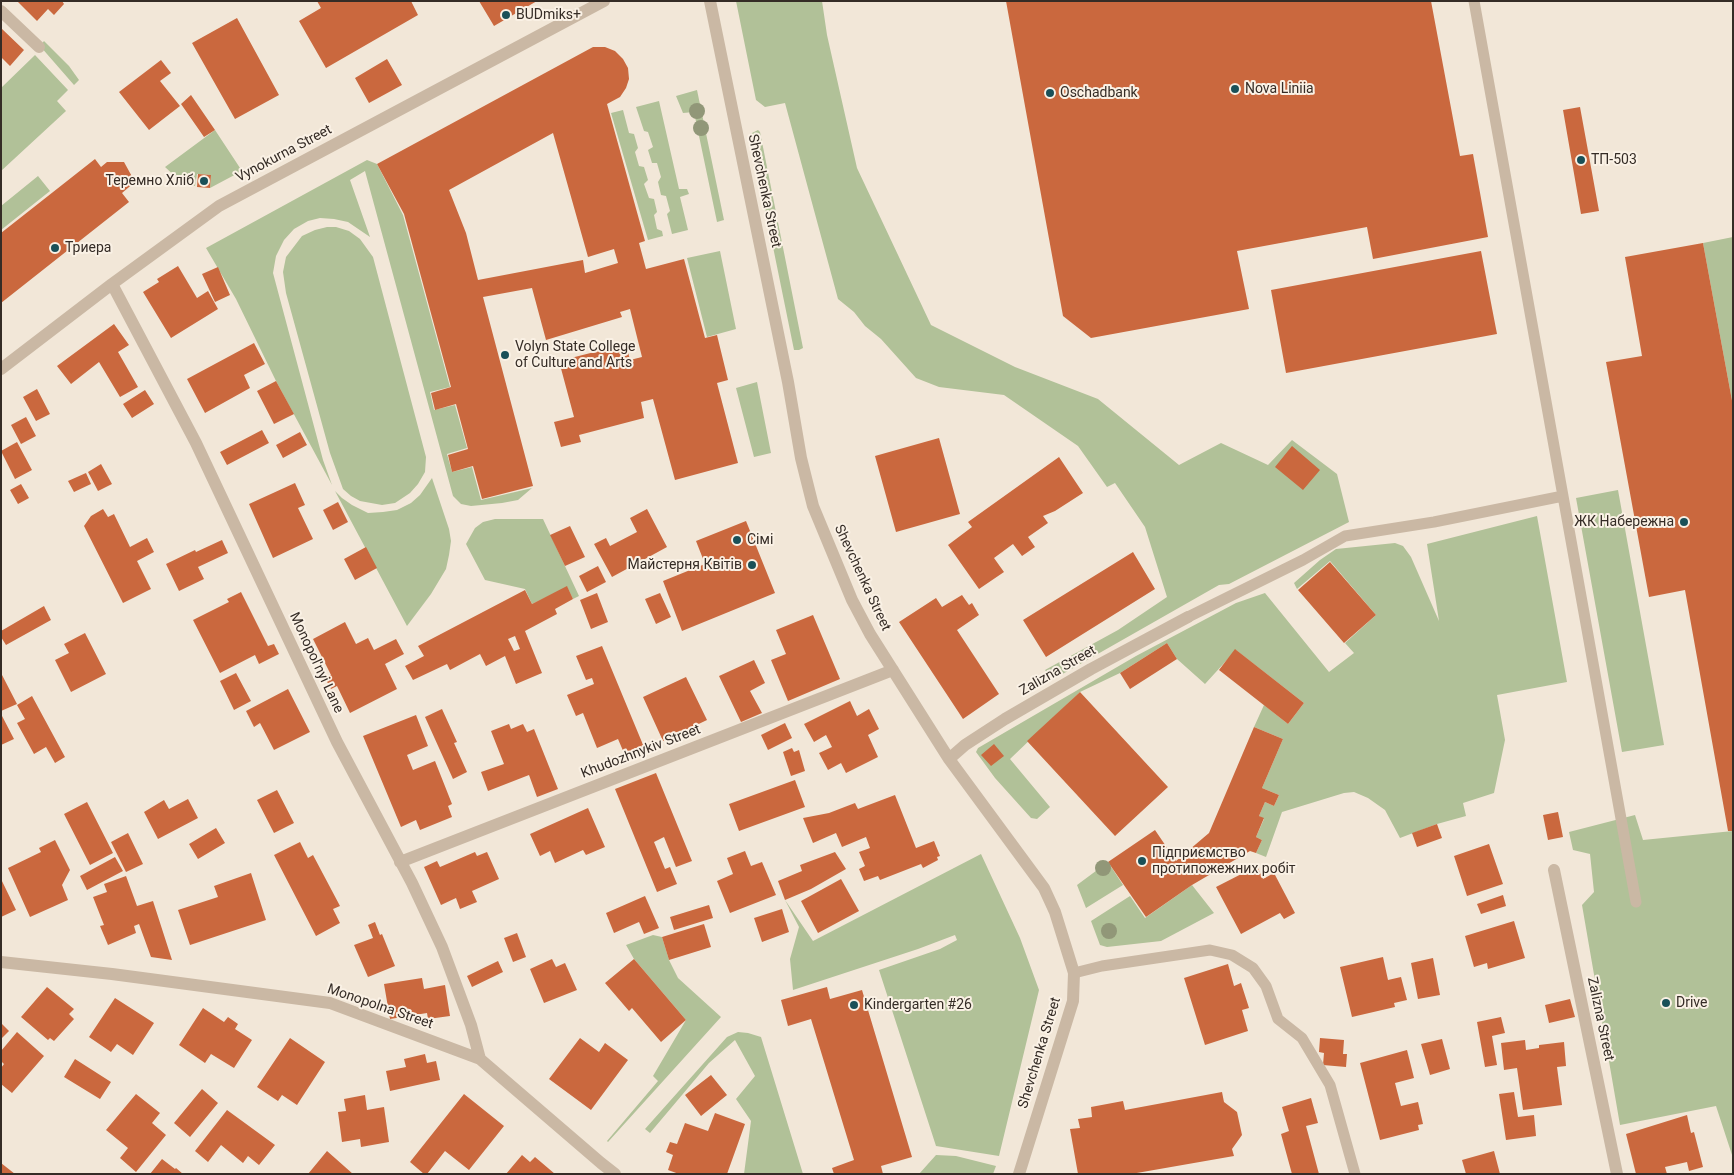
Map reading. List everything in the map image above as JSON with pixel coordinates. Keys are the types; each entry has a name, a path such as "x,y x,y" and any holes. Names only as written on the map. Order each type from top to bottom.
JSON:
{"street":[{"name":"Vynokurna Street","path":"1,369 112,284 220,206 604,1"},
{"name":"Shevchenka Street","path":"710,1 788,382 801,458 813,506 852,600 870,634 949,759 1044,888 1055,912 1074,973 1073,1002 1019,1174"},
{"path":"1,11 39,47"},
{"name":"Monopol'nyi Lane","path":"112,284 196,444 337,742 442,947 471,1025 480,1059"},
{"name":"Zalizna Street","path":"949,759 965,745 1013,714 1091,669 1188,617"},
{"name":"Khudozhnykiv Street","path":"400,862 893,670"},
{"name":"Zalizna Street","path":"1554,870 1617,1174"},
{"name":"Monopolna Street","path":"1,962 330,1002 480,1059 615,1174"}],"lane":[{"path":"1474,1 1636,902"},
{"path":"1188,617 1303,560 1345,536 1434,522 1563,496"},
{"path":"1074,973 1102,966 1210,950 1232,955 1253,968 1266,986 1278,1019 1302,1038 1330,1085 1355,1174"}],"green space":[{"path":"736,1 822,1 827,35 857,168 931,325 1015,367 1098,399 1179,465 1221,443 1268,465 1292,440 1337,474 1349,522 1229,584 1219,585 1052,680 1045,670 1118,630 1167,597 1145,527 1115,483 1107,487 1078,446 1004,395 939,387 916,378 881,339 838,299 785,103 765,107 756,100"},
{"path":"44,41 69,66 79,80 74,85 40,46"},
{"path":"35,55 68,90 57,101 66,111 1,171 1,88"},
{"path":"697,90 724,220 717,222 694,112 683,113 676,96"},
{"path":"659,101 679,189 687,189 689,194 680,197 688,230 672,234 667,214 670,211 666,196 661,195 658,182 661,177 657,163 652,163 648,150 653,147 648,132 644,131 636,107"},
{"path":"623,110 629,133 634,134 638,148 635,152 639,166 644,167 648,180 644,184 649,198 654,199 657,212 654,215 657,229 662,231 663,236 648,240 611,113"},
{"path":"215,130 242,171 210,188 211,175 197,174 195,186 186,184 178,179 165,167"},
{"path":"758,130 760,132 803,348 799,350 794,350 750,134"},
{"path":"367,160 377,164 403,215 450,387 430,392 434,410 455,405 467,448 447,454 452,472 472,467 481,500 532,488 518,500 471,506 461,504 453,496 365,171 350,180 370,237 348,222 320,218 308,221 294,229 284,240 276,256 273,273 323,460 332,485 276,381 236,299 206,248"},
{"path":"38,176 50,191 1,230 1,206"},
{"path":"327,227 336,227 349,231 360,239 373,257 426,457 425,472 418,484 410,493 395,503 382,505 360,501 343,489 330,453 286,293 283,272 286,257 302,236"},
{"path":"1733,237 1733,406 1703,243"},
{"path":"720,251 736,329 707,337 687,258"},
{"path":"757,382 771,453 754,457 736,388"},
{"path":"432,478 449,529 451,541 449,555 446,569 431,594 407,626 335,491 352,505 368,513 383,512 397,510 411,503 420,495"},
{"path":"1618,490 1664,745 1622,752 1576,498"},
{"path":"1537,516 1567,682 1497,695 1505,740 1494,793 1463,803 1466,816 1437,824 1400,838 1385,810 1368,798 1354,792 1344,793 1282,812 1266,857 1256,853 1262,840 1256,837 1264,819 1259,816 1265,802 1274,806 1279,795 1262,788 1283,739 1254,727 1264,705 1288,724 1304,703 1236,650 1205,684 1177,659 1167,643 1120,673 1080,692 1010,759 1050,807 1037,819 1031,818 995,778 976,752 978,748 1136,656 1236,603 1265,593 1329,672 1354,653 1345,643 1376,615 1330,561 1297,589 1294,583 1320,560 1336,549 1395,543 1403,546 1411,557 1439,621 1427,544"},
{"path":"495,519 543,519 579,596 573,599 567,587 532,604 525,589 485,580 466,544 475,528 483,522"},
{"name":"Drive","path":"1635,815 1643,840 1733,831 1733,1158 1716,1106 1620,1125 1582,905 1594,892 1590,854 1573,850 1569,832"},
{"path":"981,854 1020,938 1039,990 999,1156 936,1146 879,970 940,949 957,940 955,935 793,990 790,959 799,927 785,900 813,941"},
{"path":"1108,862 1123,885 1086,908 1077,885"},
{"path":"1192,885 1214,913 1161,941 1107,947 1100,945 1091,921 1130,896 1145,918"},
{"path":"653,935 662,937 669,960 678,978 721,1017 608,1142 658,1081 653,1076 686,1020 634,959 626,945"},
{"path":"738,1032 761,1037 803,1174 744,1174 751,1121 736,1099 755,1076 735,1040 709,1063 650,1133 645,1129 727,1037"},
{"path":"936,1155 956,1156 996,1166 993,1174 919,1174"}],"building":[{"path":"17,1 62,1 64,4 54,15 48,9 37,21"},
{"path":"317,1 411,1 418,15 326,68 299,21 321,8"},
{"path":"479,1 537,1 494,26"},
{"name":"Nova Liniia","path":"1006,1 1431,1 1460,156 1473,154 1488,237 1373,259 1367,227 1237,251 1249,309 1091,338 1063,316"},
{"path":"237,18 279,95 235,119 192,43"},
{"path":"1,28 24,50 10,66 1,57"},
{"path":"593,47 605,47 615,51 628,68 629,79 620,97 607,104 645,241 639,243 646,269 684,259 705,338 717,335 728,380 717,383 738,463 675,480 653,399 641,402 644,418 579,435 581,442 561,447 554,422 574,417 559,361 626,344 630,360 642,357 630,309 620,312 622,317 546,340 532,288 483,297 533,486 482,499 473,466 452,472 448,455 468,449 456,404 435,410 431,393 451,387 404,214 377,164","holes":["553,133 588,257 614,249 618,263 585,273 583,260 478,280 466,233 449,190"]},
{"path":"387,59 402,85 369,103 355,78"},
{"path":"161,60 171,73 160,81 180,106 149,130 119,92"},
{"path":"191,95 215,130 204,137 181,104"},
{"name":"ТП-503","path":"1580,107 1599,211 1581,214 1563,110"},
{"path":"95,159 101,167 107,162 124,162 135,182 122,193 129,202 1,303 1,233"},
{"name":"Теремно Хліб","path":"198,174 211,175 210,188 197,187"},
{"name":"ЖК Набережна","path":"1703,243 1733,406 1733,831 1728,831 1685,590 1649,597 1606,362 1642,356 1625,257"},
{"path":"1481,251 1497,334 1286,373 1271,290"},
{"path":"178,266 197,298 208,291 218,309 171,338 143,292 159,282 157,279"},
{"path":"218,267 230,295 215,302 202,274"},
{"path":"114,324 129,345 118,352 138,387 120,397 99,362 71,384 57,366"},
{"path":"254,343 265,364 244,375 250,388 205,413 187,379"},
{"path":"276,381 294,414 274,424 257,391"},
{"path":"37,389 50,414 36,421 23,397"},
{"path":"145,390 154,404 132,418 123,404"},
{"path":"26,417 36,436 21,444 11,425"},
{"path":"262,430 269,443 227,465 220,452"},
{"path":"300,432 307,445 283,458 276,445"},
{"path":"939,438 960,514 896,532 875,456"},
{"path":"17,442 32,470 15,479 1,451"},
{"path":"1292,446 1320,470 1303,490 1275,467"},
{"path":"1059,457 1083,493 1055,511 1043,516 1048,523 1028,537 1035,547 1022,556 1013,544 994,558 1004,572 979,589 948,545 972,527 968,522"},
{"path":"101,464 112,484 98,491 88,472"},
{"path":"86,473 91,484 74,492 68,481"},
{"path":"295,483 305,505 298,508 313,539 273,558 249,504"},
{"path":"21,484 29,498 18,504 10,490"},
{"path":"338,502 348,522 333,530 323,510"},
{"path":"103,509 108,517 114,514 130,547 147,538 154,552 137,561 151,589 123,603 84,526 91,516"},
{"path":"647,509 667,547 612,577 594,544 606,538 610,546 637,532 630,518"},
{"path":"746,521 775,593 682,631 663,581 705,564 696,541"},
{"path":"570,526 585,557 565,566 550,535"},
{"path":"222,540 228,553 198,567 204,579 179,591 166,564"},
{"path":"366,547 377,568 355,580 344,559"},
{"path":"1133,552 1155,589 1046,657 1023,620"},
{"path":"1330,562 1376,615 1344,643 1298,590"},
{"path":"598,566 606,582 587,592 579,576"},
{"path":"567,586 573,599 555,609 557,614 525,631 542,673 516,684 505,656 486,666 480,654 450,670 447,664 413,680 405,666 424,656 418,646 525,590 532,604","holes":["515,636 520,649 514,651 508,639"]},
{"path":"241,592 268,646 274,644 279,654 259,664 255,655 220,673 193,620 229,602 227,599"},
{"path":"597,593 608,622 591,629 580,600"},
{"path":"660,593 671,617 656,624 645,599"},
{"path":"962,595 969,605 972,603 979,615 957,630 999,694 963,719 899,622 936,598 942,607"},
{"path":"44,606 51,620 6,645 1,637 1,631"},
{"path":"813,615 840,679 788,701 771,660 786,654 776,630"},
{"path":"345,622 356,644 368,638 374,650 396,639 404,654 385,664 397,689 350,713 337,686 331,689 325,678 331,675 313,639"},
{"path":"85,633 106,674 71,692 55,660 69,653 64,644"},
{"path":"1167,643 1177,659 1130,689 1120,673"},
{"path":"602,646 646,752 627,760 618,739 597,748 583,713 576,716 567,695 594,684 592,678 586,680 576,656"},
{"path":"1235,649 1304,703 1288,724 1219,670"},
{"path":"754,660 765,683 750,691 762,713 741,722 719,676"},
{"path":"1,673 17,704 1,711"},
{"path":"236,673 251,701 234,710 220,681"},
{"path":"686,677 707,720 663,741 643,697"},
{"path":"288,689 310,732 274,750 260,723 254,727 246,711"},
{"path":"1080,692 1168,787 1115,836 1027,741"},
{"path":"32,696 65,757 55,763 46,747 34,754 17,723 25,719 17,705"},
{"path":"850,701 857,716 869,709 879,729 868,735 878,757 846,773 841,763 828,770 819,753 832,747 826,735 814,742 804,724"},
{"path":"442,709 457,742 454,743 467,772 453,779 425,717"},
{"path":"1,714 14,739 1,745"},
{"path":"416,715 428,746 407,755 413,770 435,761 452,804 448,806 452,817 420,830 416,820 401,827 363,736"},
{"path":"785,723 792,738 768,750 761,735"},
{"path":"509,724 511,729 523,724 527,732 534,729 558,789 537,797 529,775 488,791 481,772 504,764 491,731"},
{"path":"1254,727 1283,739 1262,788 1279,795 1274,806 1265,802 1259,816 1264,818 1256,837 1262,840 1256,853 1250,851 1192,885 1146,917 1108,862 1155,830 1176,861 1209,833"},
{"path":"994,744 1004,756 991,766 981,755"},
{"path":"792,748 794,752 799,750 805,771 791,776 783,752"},
{"path":"656,773 692,861 676,867 664,837 654,842 665,869 670,867 677,884 657,892 615,789"},
{"path":"795,780 805,807 739,831 729,804"},
{"path":"277,790 294,823 274,833 257,800"},
{"path":"895,795 916,848 934,841 940,856 937,857 938,860 923,868 921,864 880,880 878,876 864,881 859,869 865,866 859,852 870,848 866,837 842,847 836,833 813,843 803,818 829,813 855,803 858,809"},
{"path":"188,799 198,818 158,839 144,812 164,800 169,809"},
{"path":"87,802 113,853 90,865 64,814"},
{"path":"588,808 605,847 586,855 583,850 555,863 550,851 540,856 530,834"},
{"path":"1558,812 1563,837 1548,840 1543,815"},
{"path":"1437,824 1442,838 1417,847 1412,833"},
{"path":"216,828 225,843 198,859 189,844"},
{"path":"128,833 143,864 126,872 111,842"},
{"path":"55,840 70,870 62,885 68,900 30,917 8,868 41,852 39,848"},
{"path":"300,842 308,858 313,855 340,906 333,909 340,923 316,936 274,855"},
{"path":"1489,844 1503,884 1467,896 1454,856"},
{"path":"745,851 751,866 762,862 776,895 730,913 717,881 733,874 727,858"},
{"path":"475,852 477,856 487,852 499,879 472,891 477,902 460,909 456,898 441,905 424,867 437,861 440,867"},
{"path":"835,852 846,869 811,889 785,900 778,881 802,871 800,865"},
{"path":"115,857 123,871 87,890 80,876"},
{"path":"1257,866 1263,879 1274,873 1295,913 1284,919 1280,913 1241,934 1216,887"},
{"path":"251,873 266,920 190,945 178,910 218,897 214,886"},
{"path":"126,876 137,906 153,901 172,960 151,957 139,924 134,926 136,933 108,945 100,926 104,925 93,897 107,892 104,884"},
{"path":"1,879 16,910 1,917"},
{"path":"841,879 859,911 818,933 801,901"},
{"path":"1503,895 1506,906 1481,914 1477,904"},
{"path":"645,896 659,928 644,934 639,922 614,933 606,913"},
{"path":"709,905 713,918 674,930 670,917"},
{"path":"782,909 789,932 762,942 754,918"},
{"path":"1514,921 1525,958 1488,969 1487,963 1474,967 1465,936"},
{"path":"375,922 395,966 368,977 354,945 373,938 368,925"},
{"path":"704,924 711,947 669,960 662,937"},
{"path":"517,933 526,957 513,962 504,938"},
{"path":"1383,957 1388,980 1401,977 1407,1000 1394,1003 1395,1007 1352,1017 1340,967"},
{"path":"1433,958 1440,995 1418,999 1411,963"},
{"path":"552,959 556,967 565,963 577,990 544,1003 530,969"},
{"path":"634,959 686,1020 661,1042 632,1008 629,1011 605,983"},
{"path":"498,961 503,972 472,987 467,976"},
{"path":"1228,964 1234,986 1241,983 1249,1008 1242,1010 1248,1031 1205,1045 1184,978"},
{"path":"422,978 424,989 445,985 450,1016 428,1019 427,1013 390,1019 384,984"},
{"path":"47,987 74,1009 69,1014 74,1019 54,1041 50,1038 48,1040 21,1017"},
{"path":"827,987 830,999 862,990 912,1157 881,1166 883,1174 834,1174 832,1168 854,1160 811,1019 788,1026 781,1000"},
{"path":"115,998 154,1023 133,1055 117,1044 111,1052 89,1037"},
{"path":"1570,999 1575,1017 1549,1023 1545,1005"},
{"path":"203,1008 224,1022 228,1017 238,1024 235,1029 252,1040 234,1068 211,1054 205,1063 179,1045"},
{"path":"1501,1017 1505,1033 1492,1036 1497,1065 1485,1067 1477,1022"},
{"path":"1,1023 9,1031 1,1039"},
{"path":"17,1032 44,1056 12,1093 1,1084 1,1068 4,1064 1,1061 1,1051"},
{"path":"290,1038 325,1062 297,1105 282,1095 278,1101 257,1087"},
{"path":"580,1038 599,1052 605,1043 628,1060 591,1110 549,1079"},
{"path":"1320,1038 1344,1040 1343,1054 1347,1054 1346,1067 1323,1065 1324,1053 1319,1052"},
{"path":"1442,1039 1450,1069 1430,1075 1421,1044"},
{"path":"1525,1040 1526,1050 1539,1048 1539,1045 1564,1042 1566,1066 1557,1067 1562,1105 1523,1110 1517,1068 1504,1070 1501,1043"},
{"path":"1407,1050 1414,1078 1395,1083 1401,1106 1418,1102 1423,1124 1418,1125 1419,1130 1380,1140 1360,1063"},
{"path":"425,1054 427,1063 436,1061 440,1080 390,1091 386,1071 406,1067 404,1059"},
{"path":"75,1059 111,1082 100,1099 64,1077"},
{"path":"711,1075 727,1095 701,1116 685,1095"},
{"path":"202,1089 218,1103 190,1137 174,1123"},
{"path":"1222,1092 1224,1102 1237,1112 1242,1135 1232,1149 1234,1156 1131,1174 1078,1174 1070,1129 1080,1128 1078,1119 1092,1117 1091,1107 1123,1101 1125,1110"},
{"path":"1514,1092 1518,1117 1534,1115 1536,1136 1506,1140 1499,1094"},
{"path":"136,1094 160,1113 152,1123 166,1135 136,1172 120,1158 128,1148 106,1130"},
{"path":"464,1094 504,1126 469,1170 445,1151 427,1174 424,1174 410,1162"},
{"path":"365,1095 367,1110 384,1107 389,1142 361,1147 360,1139 342,1142 338,1112 346,1111 344,1099"},
{"path":"1311,1098 1318,1123 1306,1126 1319,1174 1292,1174 1281,1134 1289,1131 1282,1107"},
{"path":"227,1110 275,1145 259,1165 248,1156 243,1163 221,1145 208,1162 195,1151"},
{"path":"715,1113 745,1124 727,1174 679,1174 668,1170 673,1155 666,1152 670,1142 677,1144 685,1123 708,1131"},
{"path":"1687,1115 1691,1133 1694,1132 1703,1167 1689,1171 1687,1162 1665,1167 1667,1174 1636,1174 1626,1134"},
{"path":"327,1151 353,1174 308,1174"},
{"path":"1494,1151 1500,1174 1466,1174 1462,1160"},
{"path":"522,1155 530,1162 535,1157 555,1174 506,1174"},
{"path":"162,1159 176,1168 183,1174 150,1174"},
{"path":"1,1163 15,1174 1,1174"}],"place":[{"name":"BUDmiks+","path":"506,15"},
{"name":"Nova Liniia","path":"1235,89"},
{"name":"Oschadbank","path":"1050,93"},
{"name":"ТП-503","path":"1581,160"},
{"name":"Теремно Хліб","path":"204,181"},
{"name":"Триера","path":"55,248"},
{"name":"Volyn State College of Culture and Arts","path":"505,355"},
{"name":"ЖК Набережна","path":"1684,522"},
{"name":"Сімі","path":"737,540"},
{"name":"Майстерня Квітів","path":"752,565"},
{"name":"Підприємство протипожежних робіт","path":"1142,861"},
{"name":"Drive","path":"1666,1003"},
{"name":"Kindergarten #26","path":"854,1005"}]}
